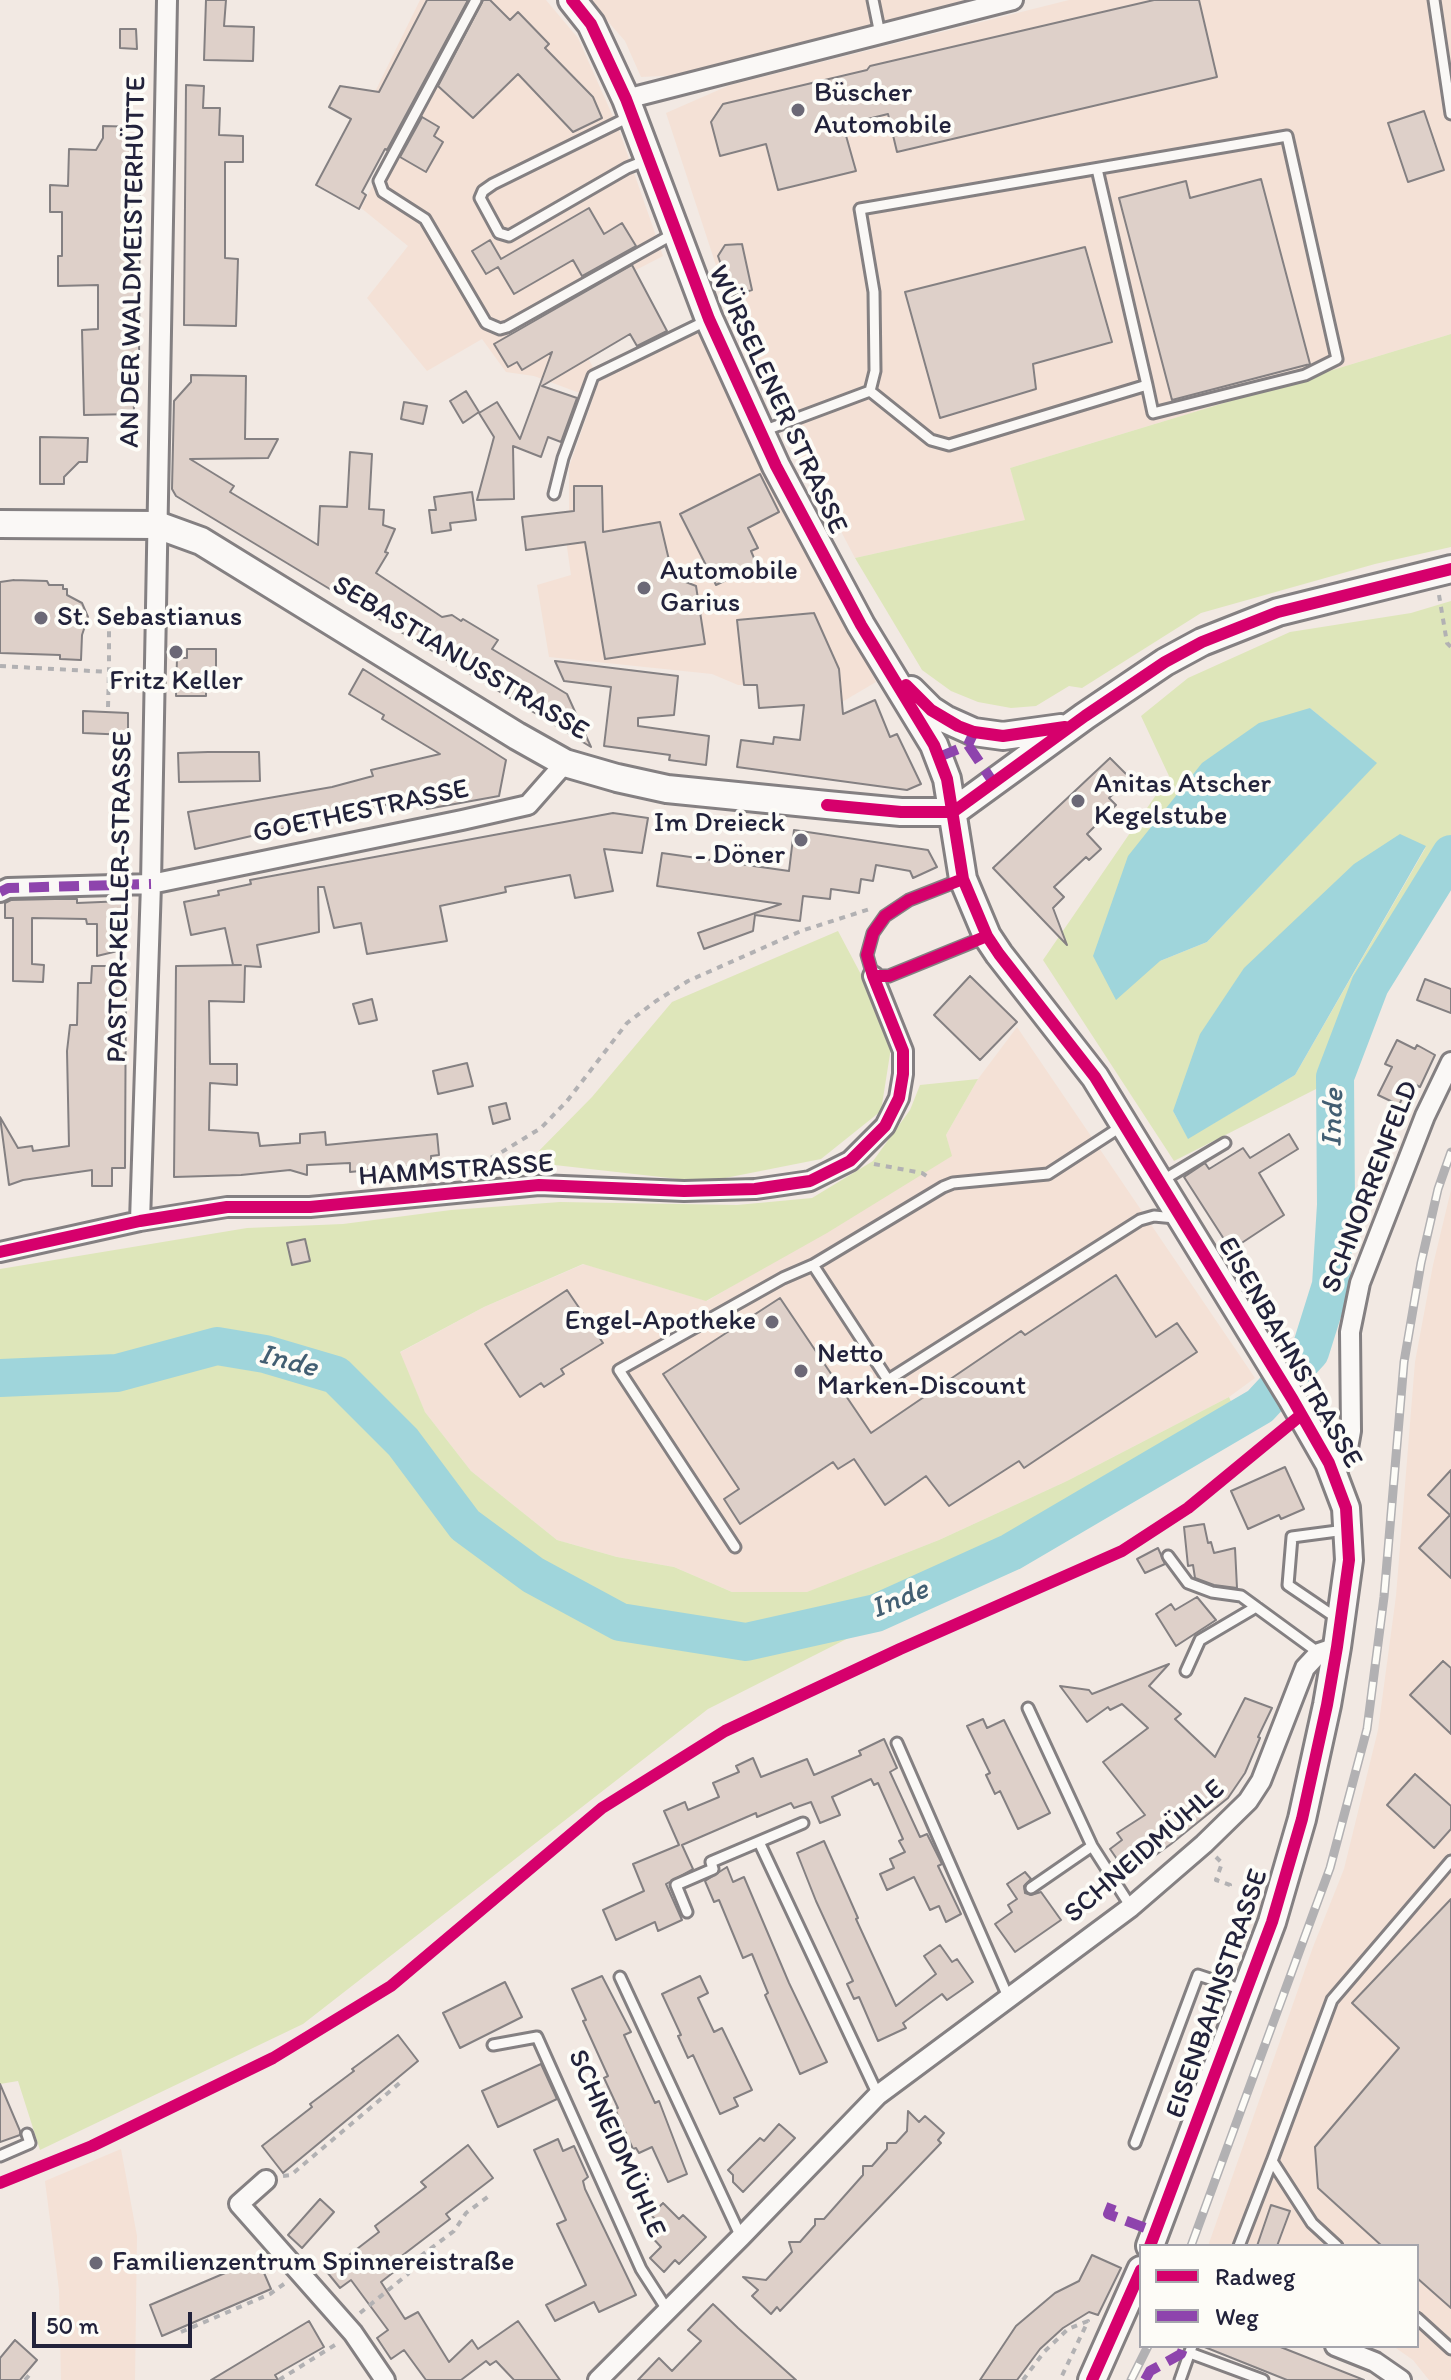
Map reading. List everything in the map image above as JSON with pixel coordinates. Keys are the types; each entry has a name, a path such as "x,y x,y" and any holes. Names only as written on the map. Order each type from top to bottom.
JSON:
{"main road":[{"name":"WÜRSELENER STRASSE","path":"572,0 591,24 629,107 651,158 709,319 760,432 838,584 934,745 947,779 953,812"},
{"name":"SEBASTIANUSSTRASSE","path":"0,524 157,525 201,541 565,763 667,789 901,812 953,812"},
{"path":"953,812 1069,727 1165,662 1202,642 1278,612 1443,571"},
{"path":"885,664 931,710 974,732 1003,736 1069,727"},
{"name":"EISENBAHNSTRASSE","path":"953,812 963,879 987,936 1055,1022 1125,1124 1270,1360 1334,1474 1346,1508 1349,1560 1332,1640 1327,1705 1302,1819 1272,1922 1151,2244"},
{"path":"1092,2380 1139,2276"}],"street":[{"name":"AN DER WALDMEISTERHÜTTE","path":"157,525 167,0"},
{"path":"629,107 880,34 1013,0"},
{"name":"PASTOR-KELLER-STRASSE","path":"140,1221 151,884 157,525"},
{"name":"GOETHESTRASSE","path":"0,892 8,888 151,884 528,805 565,763"},
{"name":"HAMMSTRASSE","path":"0,1252 140,1221 227,1207 310,1207 539,1185 684,1191 755,1189 810,1181 850,1161 885,1126 899,1098 903,1051 873,976"},
{"name":"SCHNORRENFELD","path":"1334,1474 1347,1454 1351,1431 1350,1332 1360,1283 1425,1116 1451,1062"},
{"name":"SCHNEIDMÜHLE","path":"598,2380 878,2095 1131,1907 1248,1801 1261,1781 1305,1668 1332,1640"},
{"path":"266,2180 239,2204 350,2329 385,2380"},
{"path":"1340,2348 1375,2362 1401,2380"}],"lane":[{"path":"476,0 379,181 383,192 425,219 486,323 500,329 507,327 676,232"},
{"path":"873,0 880,34"},
{"path":"1434,0 1451,114"},
{"path":"629,107 493,184 483,191 480,198 499,233 509,236 627,168 651,158"},
{"path":"870,391 875,371 874,292 860,209 1287,136 1337,359 1305,375 1153,413 1097,169"},
{"path":"554,494 563,458 593,376 709,319"},
{"path":"870,391 931,440 949,445 1147,385"},
{"path":"760,432 870,391"},
{"path":"963,879 909,900 885,916 873,933 867,955 873,976 889,976 987,936"},
{"path":"735,1547 619,1370 783,1278 813,1265 943,1187 953,1183 1048,1174 1125,1124"},
{"path":"1159,1182 1225,1143"},
{"path":"813,1265 888,1380 1140,1220 1154,1216 1182,1220"},
{"path":"1332,1640 1288,1585 1292,1537 1349,1530"},
{"path":"1168,1556 1188,1583 1212,1592 1241,1596 1256,1607 1332,1640"},
{"path":"1186,1671 1200,1640 1256,1607"},
{"path":"1028,1708 1092,1846 1131,1907"},
{"path":"897,1743 1009,1999"},
{"path":"687,1912 676,1885 713,1869 711,1862 803,1823"},
{"path":"759,1842 878,2095"},
{"path":"1031,1888 1092,1846"},
{"path":"1240,2244 1332,2000 1451,1861"},
{"path":"1135,2143 1198,1975 1247,1991"},
{"path":"620,1977 741,2237"},
{"name":"SCHNEIDMÜHLE","path":"493,2045 537,2037 641,2269 668,2311"},
{"path":"0,2156 30,2143 27,2134"},
{"path":"1272,2161 1312,2223 1335,2244"},
{"path":"1419,2320 1451,2349"},
{"path":"1180,2380 1191,2350 1263,2380"}],"path":[{"path":"1443,571 1447,643 1451,647"},
{"path":"108,707 109,620 129,620"},
{"path":"0,666 109,672"},
{"path":"434,1196 451,1175 497,1155 541,1128 567,1101 627,1023 656,1001 688,981 801,931 883,904"},
{"path":"871,1164 922,1173 943,1187"},
{"path":"1214,1855 1222,1863 1216,1880 1230,1885 1228,1891"},
{"path":"291,2175 402,2081"},
{"path":"279,2380 350,2329 408,2274 418,2258 454,2231 466,2213 489,2196"},
{"path":"181,2332 270,2294 300,2272"},
{"path":"1023,2380 1044,2352 1068,2329 1088,2321 1060,2380"},
{"path":"25,2380 31,2373"}],"shaded area":[{"path":"420,0 430,0 472,22 484,0 546,0 578,38 619,130 663,256 603,287 582,346 600,381 703,327 876,682 842,702 795,707 757,685 738,685 712,674 549,657 537,585 571,575 563,519 569,515 569,467 593,398 534,376 506,372 482,339 427,371 367,298 408,246 361,208 405,122 370,102"},
{"path":"589,0 976,0 731,64 682,75 641,77 625,41"},
{"path":"1069,0 1451,0 1451,334 1010,468 1026,520 855,558 730,308 666,113 730,85"},
{"path":"1017,1027 1255,1378 1229,1397 1067,1481 939,1540 808,1592 732,1592 674,1567 617,1557 557,1540 471,1471 425,1412 399,1353 484,1307 584,1264 707,1301 951,1156 946,1135 978,1079"},
{"path":"1451,1190 1451,2380 1429,2380 1413,2360 1396,2348 1419,2348 1419,2244 1209,2244 1313,1947 1344,1869 1378,1730 1396,1596 1415,1362"},
{"name":"Familienzentrum Spinnereistraße","path":"121,2149 137,2236 135,2380 61,2380 59,2290 45,2181"}],"green space":[{"path":"1451,334 1451,547 1375,564 1201,613 1082,688 1069,686 1036,706 1011,708 978,702 951,691 922,670 855,558 1025,520 1010,468"},
{"path":"1451,601 1451,841 1419,884 1373,964 1318,1088 1174,1161 1043,960 1169,776 1141,716 1188,678 1290,632 1411,613","holes":["1310,708 1376,763 1207,942 1160,961","1426,847 1295,1075 1188,1138 1173,1111"]},
{"path":"838,931 893,1035 881,1111 821,1159 705,1182 528,1162 592,1097 672,1002"},
{"path":"978,1079 946,1135 952,1156 827,1233 706,1301 583,1264 484,1307 400,1352 425,1412 471,1471 557,1540 617,1557 674,1567 732,1592 807,1592 939,1540 1067,1481 1229,1397 1243,1427 1009,1557 708,1709 303,2024 40,2150 18,2081 0,2084 0,1269 247,1228 343,1224 451,1210 560,1202 737,1205 812,1198 873,1161 910,1110 920,1085"}],"water":[{"path":"1310,708 1377,763 1207,942 1160,961 1116,1000 1093,956 1128,856 1202,763 1259,723"},
{"path":"1400,834 1426,846 1295,1075 1188,1139 1173,1111 1200,1034 1244,968 1354,864"}],"building":[{"path":"206,0 226,0 224,26 254,27 253,61 204,60"},
{"path":"427,0 468,0 362,192 366,195 359,209 316,185 351,119 329,107 340,86 379,92"},
{"path":"483,0 490,0 510,20 518,12 549,44 545,48 593,97 602,118 573,132 518,74 473,118 438,86"},
{"path":"1154,0 1199,0 1217,77 897,152 888,114 843,125 856,171 778,190 766,144 720,156 711,122 723,104 867,70 870,66"},
{"path":"120,29 136,29 137,49 120,48"},
{"path":"186,85 204,86 203,108 220,108 219,135 243,136 243,162 225,162 225,258 238,259 236,326 184,325"},
{"path":"1424,111 1444,170 1408,182 1388,123"},
{"path":"422,117 439,127 434,136 443,142 426,172 400,157"},
{"path":"103,126 140,127 139,366 133,366 134,414 84,415 82,330 98,329 98,285 58,286 62,212 50,212 50,185 68,186 69,149 96,150 103,138"},
{"path":"1261,179 1310,364 1172,400 1119,198 1186,181 1190,198"},
{"path":"589,208 604,234 622,223 636,246 582,276 573,260 514,294 498,267 486,274 472,251 490,240 501,259"},
{"path":"742,244 752,290 732,296 718,256 725,245"},
{"path":"1085,247 1112,342 1033,364 1036,389 940,418 905,292"},
{"path":"632,265 667,331 637,346 630,334 542,386 577,398 561,442 548,437 541,457 513,446 514,499 477,500 494,437 479,413 497,402 520,439 552,352 522,370 517,362 508,367 494,344"},
{"path":"191,375 246,376 245,439 278,439 268,458 190,459 234,486 230,492 318,545 320,506 347,507 350,452 372,454 369,509 384,510 383,525 395,529 385,552 388,553 376,573 442,617 452,615 461,621 463,619 498,640 492,649 567,694 591,747 176,496 172,489 174,401 191,382"},
{"path":"466,391 479,412 463,423 450,401"},
{"path":"404,402 427,406 423,424 401,419"},
{"path":"40,437 88,438 87,462 79,462 64,477 64,484 40,484"},
{"path":"760,474 779,512 748,528 758,548 751,551 757,565 716,585 680,514"},
{"name":"Automobile Garius","path":"574,486 602,486 603,532 660,522 673,577 696,586 705,644 605,659 585,542 526,550 522,517 574,511"},
{"path":"472,492 476,520 450,523 451,530 432,533 429,510 436,510 434,497"},
{"name":"St. Sebastianus","path":"14,580 63,585 67,595 82,603 88,617 82,635 81,660 60,659 60,655 0,653 0,582"},
{"path":"814,613 839,669 843,714 875,700 890,737 897,734 921,784 907,790 737,767 741,740 773,744 774,737 800,740 804,705 759,708 757,685 744,685 737,620"},
{"path":"187,649 216,649 216,690 206,690 206,696 176,696 177,658 187,658"},
{"path":"555,661 678,676 674,715 638,718 638,726 709,736 706,765 669,760 670,755 604,746 611,687 564,681"},
{"path":"363,669 506,760 499,796 427,809 425,796 195,849 188,812 332,787 373,776 371,770 440,754 382,719 384,715 349,694"},
{"path":"83,711 128,713 128,735 83,733"},
{"path":"259,752 260,781 179,782 178,753"},
{"path":"1110,758 1130,778 1109,798 1116,805 1087,834 1101,849 1089,860 1086,857 1054,887 1064,897 1053,908 1067,945 993,868"},
{"path":"613,813 648,818 642,853 604,849 613,891 575,898 570,875 505,887 506,892 440,906 447,941 367,954 361,923 334,928 324,887 318,887 319,932 257,945 261,967 245,966 244,1002 209,1001 210,1064 237,1064 237,1085 210,1083 209,1130 258,1133 260,1146 300,1143 300,1134 325,1132 326,1145 437,1134 439,1155 431,1156 431,1164 350,1172 350,1163 307,1165 307,1175 290,1170 174,1177 176,966 241,965 233,965 225,928 191,935 184,902 219,895 218,891 251,884 250,880"},
{"path":"794,830 928,850 937,867 913,878 910,871 876,865 873,881 861,879 859,893 831,889 830,899 803,896 800,921 755,915 753,931 704,949 698,933 781,904 657,886 662,853 789,871"},
{"path":"77,899 77,903 125,901 126,949 97,956 97,924 87,924 86,919 32,918 32,964 44,965 43,982 13,981 13,918 5,918 5,903 11,900"},
{"path":"92,966 126,966 125,1168 112,1168 112,1186 92,1186 92,1170 23,1180 9,1185 0,1117 18,1148 32,1146 33,1151 69,1146 67,1051 70,1025 77,1025 78,983 91,983"},
{"path":"970,976 1017,1022 980,1060 934,1015"},
{"path":"1425,979 1451,989 1451,1013 1417,1000"},
{"path":"372,999 377,1020 359,1024 353,1004"},
{"path":"1397,1040 1415,1049 1417,1045 1435,1055 1420,1087 1414,1084 1412,1088 1408,1086 1399,1105 1378,1095 1392,1067 1385,1064"},
{"path":"467,1063 473,1086 438,1094 433,1071"},
{"path":"506,1103 510,1119 493,1124 489,1107"},
{"path":"1289,1134 1298,1149 1259,1173 1284,1215 1231,1250 1184,1177 1205,1163 1209,1169 1243,1148 1250,1158"},
{"path":"305,1239 310,1261 292,1265 287,1243"},
{"path":"1116,1275 1156,1337 1177,1323 1197,1352 1024,1468 1019,1461 949,1506 926,1476 885,1505 854,1459 838,1469 833,1462 740,1524 724,1499 739,1489 663,1374 780,1298 871,1433 1021,1331 1025,1335"},
{"path":"567,1290 603,1343 561,1369 564,1374 544,1387 541,1383 520,1397 485,1344"},
{"path":"1285,1467 1304,1509 1281,1519 1279,1515 1248,1529 1231,1491"},
{"path":"1451,1470 1451,1578 1419,1548 1450,1515 1428,1495"},
{"path":"1204,1524 1208,1543 1211,1542 1214,1553 1235,1548 1237,1588 1214,1585 1195,1578 1193,1565 1188,1566 1184,1527"},
{"path":"1158,1548 1165,1564 1145,1573 1137,1559"},
{"path":"1197,1597 1216,1620 1176,1646 1156,1614 1171,1604 1175,1610"},
{"path":"1443,1661 1451,1668 1451,1734 1410,1695"},
{"path":"1169,1664 1149,1686 1181,1714 1175,1719 1215,1757 1245,1698 1272,1708 1245,1773 1228,1798 1128,1875 1110,1849 1122,1840 1117,1833 1145,1815 1103,1762 1148,1728 1122,1704 1110,1710 1108,1707 1087,1722 1060,1686 1089,1690 1092,1694"},
{"path":"983,1719 987,1728 1004,1720 1050,1813 1018,1829 1000,1791 995,1794 986,1775 990,1773 967,1726"},
{"path":"884,1739 897,1768 890,1772 920,1837 927,1834 942,1864 938,1866 961,1914 946,1922 939,1906 930,1910 914,1877 887,1890 880,1874 894,1868 890,1859 905,1852 899,1841 903,1839 878,1783 874,1785 871,1779 832,1797 840,1815 820,1823 811,1802 794,1808 791,1803 757,1817 756,1813 682,1845 693,1869 666,1884 682,1920 658,1931 655,1922 616,1940 603,1910 644,1891 633,1864 679,1845 664,1811 685,1802 688,1810 719,1797 713,1783 739,1772 736,1766 753,1758 761,1777 807,1759 814,1775 861,1755 859,1751"},
{"path":"1415,1774 1451,1806 1451,1829 1434,1848 1387,1805"},
{"path":"824,1841 896,2006 936,1974 924,1956 940,1945 952,1962 957,1959 973,1982 947,2000 942,1994 903,2023 906,2028 878,2041 859,1997 854,1999 847,1984 853,1981 797,1853"},
{"path":"727,1867 733,1882 744,1877 827,2062 800,2074 765,1995 768,1993 752,1954 743,1958 719,1900 714,1902 705,1881"},
{"path":"1025,1872 1031,1879 1024,1886 1025,1893 1041,1892 1061,1920 1015,1952 995,1924 1012,1912 1008,1905 1017,1899 1007,1884"},
{"path":"1451,1899 1451,2308 1419,2280 1419,2244 1380,2244 1318,2188 1315,2147 1399,2048 1352,2003"},
{"path":"602,1976 631,2032 624,2035 655,2103 659,2101 687,2174 668,2182 652,2147 639,2153 636,2148 633,2149 604,2078 608,2076 572,1989"},
{"path":"700,1976 708,1993 698,1998 714,2032 722,2028 752,2090 734,2098 738,2106 720,2114 693,2055 688,2058 662,1994"},
{"path":"505,1982 522,2017 460,2048 443,2013"},
{"path":"398,2035 418,2061 283,2173 262,2146 312,2107 310,2104 354,2071 352,2069"},
{"path":"541,2064 557,2099 498,2127 482,2091"},
{"path":"0,2084 20,2135 0,2142"},
{"path":"908,2111 919,2122 925,2116 944,2133 938,2140 941,2143 780,2311 777,2307 771,2314 752,2296 758,2290 743,2277 766,2280 792,2252 789,2242 800,2242 815,2225 815,2219 824,2219 863,2175 863,2166 872,2166 887,2149 887,2143 896,2143 907,2131"},
{"path":"779,2124 795,2138 743,2192 733,2182 733,2175 728,2170 760,2138 764,2141"},
{"path":"558,2139 563,2151 574,2146 588,2177 583,2181 585,2189 636,2295 599,2312 594,2302 555,2321 546,2305 586,2285 557,2224 566,2220 534,2150"},
{"path":"468,2145 493,2178 446,2214 450,2219 399,2258 404,2264 381,2282 405,2319 418,2312 449,2362 472,2340 478,2349 518,2321 560,2380 514,2380 496,2361 490,2365 486,2361 461,2380 426,2380 404,2350 391,2359 377,2338 388,2330 351,2280 340,2288 327,2272 379,2232 375,2226 426,2187 421,2182"},
{"path":"320,2199 334,2212 302,2248 288,2235"},
{"path":"663,2203 679,2219 683,2215 706,2237 679,2264 675,2260 664,2272 650,2258 661,2247 648,2233 658,2222 651,2215"},
{"path":"1271,2205 1290,2211 1278,2244 1258,2244"},
{"path":"1092,2255 1121,2268 1098,2315 1089,2312 1063,2328 1040,2349 1017,2380 980,2380 1016,2326 1055,2293 1079,2281"},
{"path":"258,2259 271,2289 162,2336 150,2305"},
{"path":"713,2304 796,2380 638,2380 659,2358 672,2371 701,2341 688,2330"},
{"path":"309,2321 324,2347 275,2375 278,2380 211,2380"},
{"path":"15,2340 37,2360 20,2380 0,2380 0,2358"},
{"path":"1207,2348 1283,2348 1364,2380 1287,2380"}],"waterway":[{"name":"Inde","path":"0,1378 117,1373 217,1346 265,1354 336,1375 403,1442 465,1525 533,1575 620,1622 746,1642 876,1613 1011,1552 1260,1406 1310,1352 1331,1285 1336,1205 1335,1077 1370,985 1451,854"}],"railway":[{"path":"1192,2244 1330,1868 1367,1729 1384,1597 1404,1362 1421,1263 1438,1189 1451,1152"},
{"path":"1131,2380 1147,2348"}],"marked path":[{"path":"939,757 968,745 974,732"},
{"path":"968,745 993,782"},
{"path":"0,892 8,888 151,884"},
{"path":"1112,2204 1108,2214 1156,2232"},
{"path":"1145,2380 1150,2371 1181,2354 1183,2348"}],"cycle path":[{"path":"572,0 591,24 626,99 709,319 776,466 861,625 934,745 947,779 963,879 987,936 1095,1077 1293,1400 1329,1463 1346,1508 1349,1560 1337,1647 1302,1819 1272,1922 1151,2244"},
{"path":"953,812 1085,716 1165,662 1202,642 1278,612 1451,569"},
{"path":"906,685 931,710 974,732 1003,736 1065,727"},
{"path":"827,805 901,812 953,812"},
{"path":"0,1252 140,1221 227,1207 310,1207 539,1185 684,1191 755,1189 810,1181 850,1161 885,1126 899,1098 903,1051 867,955 873,933 885,916 909,900 963,879"},
{"path":"873,976 889,976 987,936"},
{"path":"0,2183 92,2146 273,2058 391,1986 602,1808 725,1731 900,1649 1122,1551 1188,1508 1301,1415"},
{"path":"1092,2380 1139,2274"}],"place":[{"name":"Büscher Automobile","path":"798,110"},
{"name":"Automobile Garius","path":"644,588"},
{"name":"St. Sebastianus","path":"41,618"},
{"name":"Fritz Keller","path":"176,652"},
{"name":"Anitas Atscher Kegelstube","path":"1078,801"},
{"name":"Im Dreieck - Döner","path":"801,840"},
{"name":"Engel-Apotheke","path":"772,1322"},
{"name":"Netto Marken-Discount","path":"801,1371"},
{"name":"Familienzentrum Spinnereistraße","path":"96,2263"}]}
